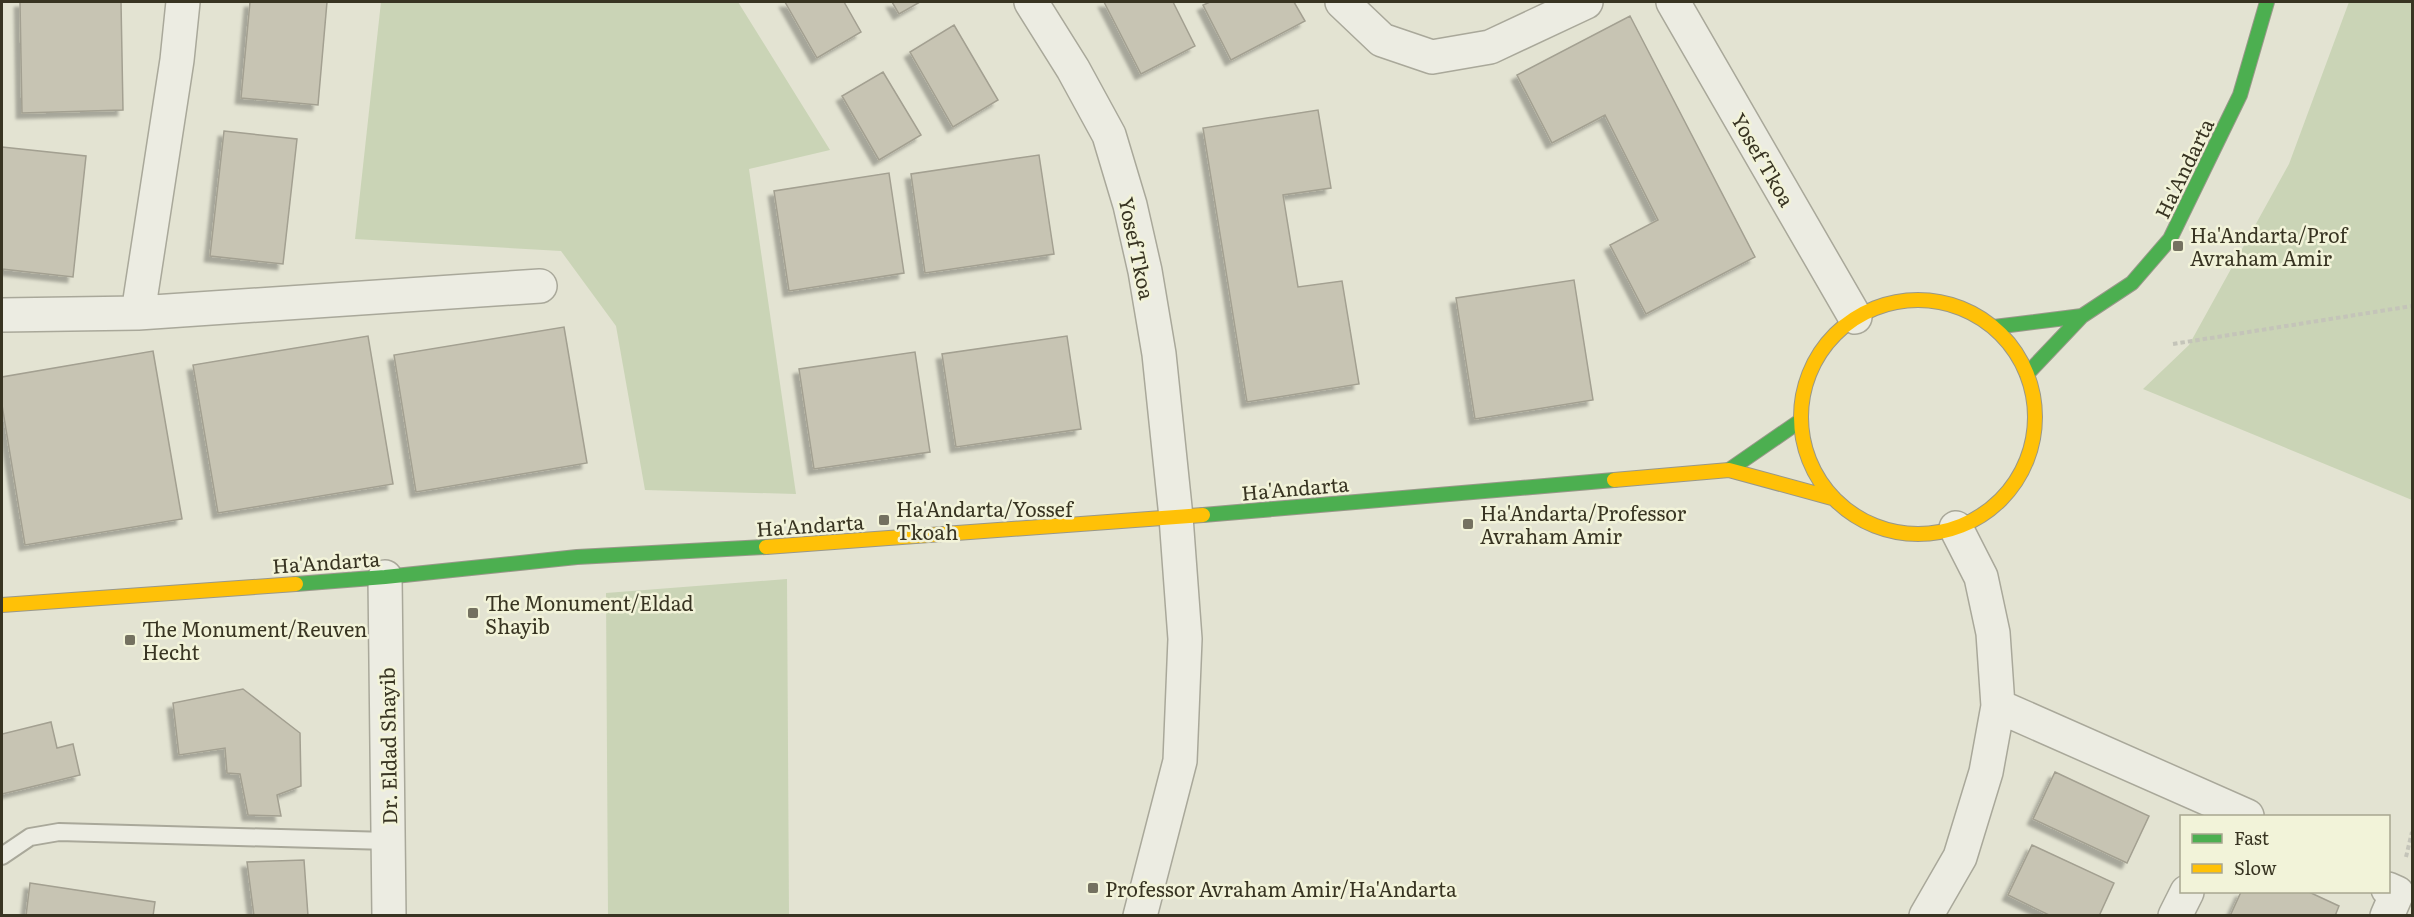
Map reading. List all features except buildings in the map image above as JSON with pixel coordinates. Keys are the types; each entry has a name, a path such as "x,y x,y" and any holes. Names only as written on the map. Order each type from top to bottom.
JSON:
{"street":[{"path":"138,313 177,60 183,2"},
{"name":"Yosef Tkoa","path":"1031,2 1073,69 1109,135 1130,205 1145,271 1159,354 1176,517 1185,639 1180,761 1140,915"},
{"path":"1342,2 1382,40 1432,57 1490,46 1586,2"},
{"name":"Yosef Tkoa","path":"1673,2 1855,317"},
{"name":"Ha'Andarta","path":"2027,374 2082,316 2132,283 2170,239 2240,95 2267,2"},
{"path":"2,315 138,313 540,286"},
{"path":"1926,299 1963,308 1994,327 2014,348 2027,374 2035,411 2031,449 2015,483 1990,511 1956,528 1924,535 1890,532 1858,519 1832,498 1815,476 1804,450 1800,421 1805,381 1824,344 1855,317 1889,302 1926,299"},
{"name":"Ha'Andarta","path":"1994,327 2082,316"},
{"name":"Ha'Andarta","path":"1729,470 1800,421"},
{"name":"Ha'Andarta","path":"2,605 385,577 577,557 792,546 1176,517 1729,470 1832,498"},
{"path":"1926,915 1960,857 1986,772 1998,706 1993,633 1981,577 1956,528"},
{"name":"Dr. Eldad Shayib","path":"385,577 389,915"},
{"path":"1998,706 2234,813"},
{"path":"2387,915 2397,893 2390,890"},
{"path":"2175,915 2186,893"}],"lane":[{"path":"2,856 30,837 59,832 388,842"}],"path":[{"path":"2173,344 2412,306"}],"green space":[{"path":"381,2 738,2 830,150 749,169 796,494 645,490 616,326 561,251 355,239"},
{"path":"2349,2 2412,2 2412,500 2143,389 2189,345 2289,164"},
{"path":"787,579 789,915 608,915 606,593"}],"traffic: fast":[{"path":"2027,374 2082,316 2132,283 2170,239 2240,95 2267,2"},
{"path":"1994,327 2082,316"},
{"path":"1729,470 1800,421"},
{"path":"1203,515 1614,480"},
{"path":"296,584 577,557 766,547"}],"traffic: slow":[{"path":"1907,300 1929,300 1963,309 1983,320 2001,334 2015,352 2026,372 2033,394 2035,417 2033,440 2026,462 2015,482 2001,500 1973,520 1952,529 1929,534 1907,534 1884,529 1863,520 1844,508 1827,491 1806,451 1801,428 1801,406 1806,383 1815,362 1827,343 1844,326 1884,305 1907,300"},
{"path":"1614,480 1729,470 1832,498"},
{"path":"766,547 1203,515"},
{"path":"2,605 296,584"}],"place":[{"name":"Ha'Andarta/Prof Avraham Amir","path":"2178,246"},
{"name":"Ha'Andarta/Yossef Tkoah","path":"884,520"},
{"name":"Ha'Andarta/Professor Avraham Amir","path":"1468,524"},
{"name":"The Monument/Eldad Shayib","path":"473,613"},
{"name":"The Monument/Reuven Hecht","path":"130,640"},
{"name":"Professor Avraham Amir/Ha'Andarta","path":"1093,888"}]}
